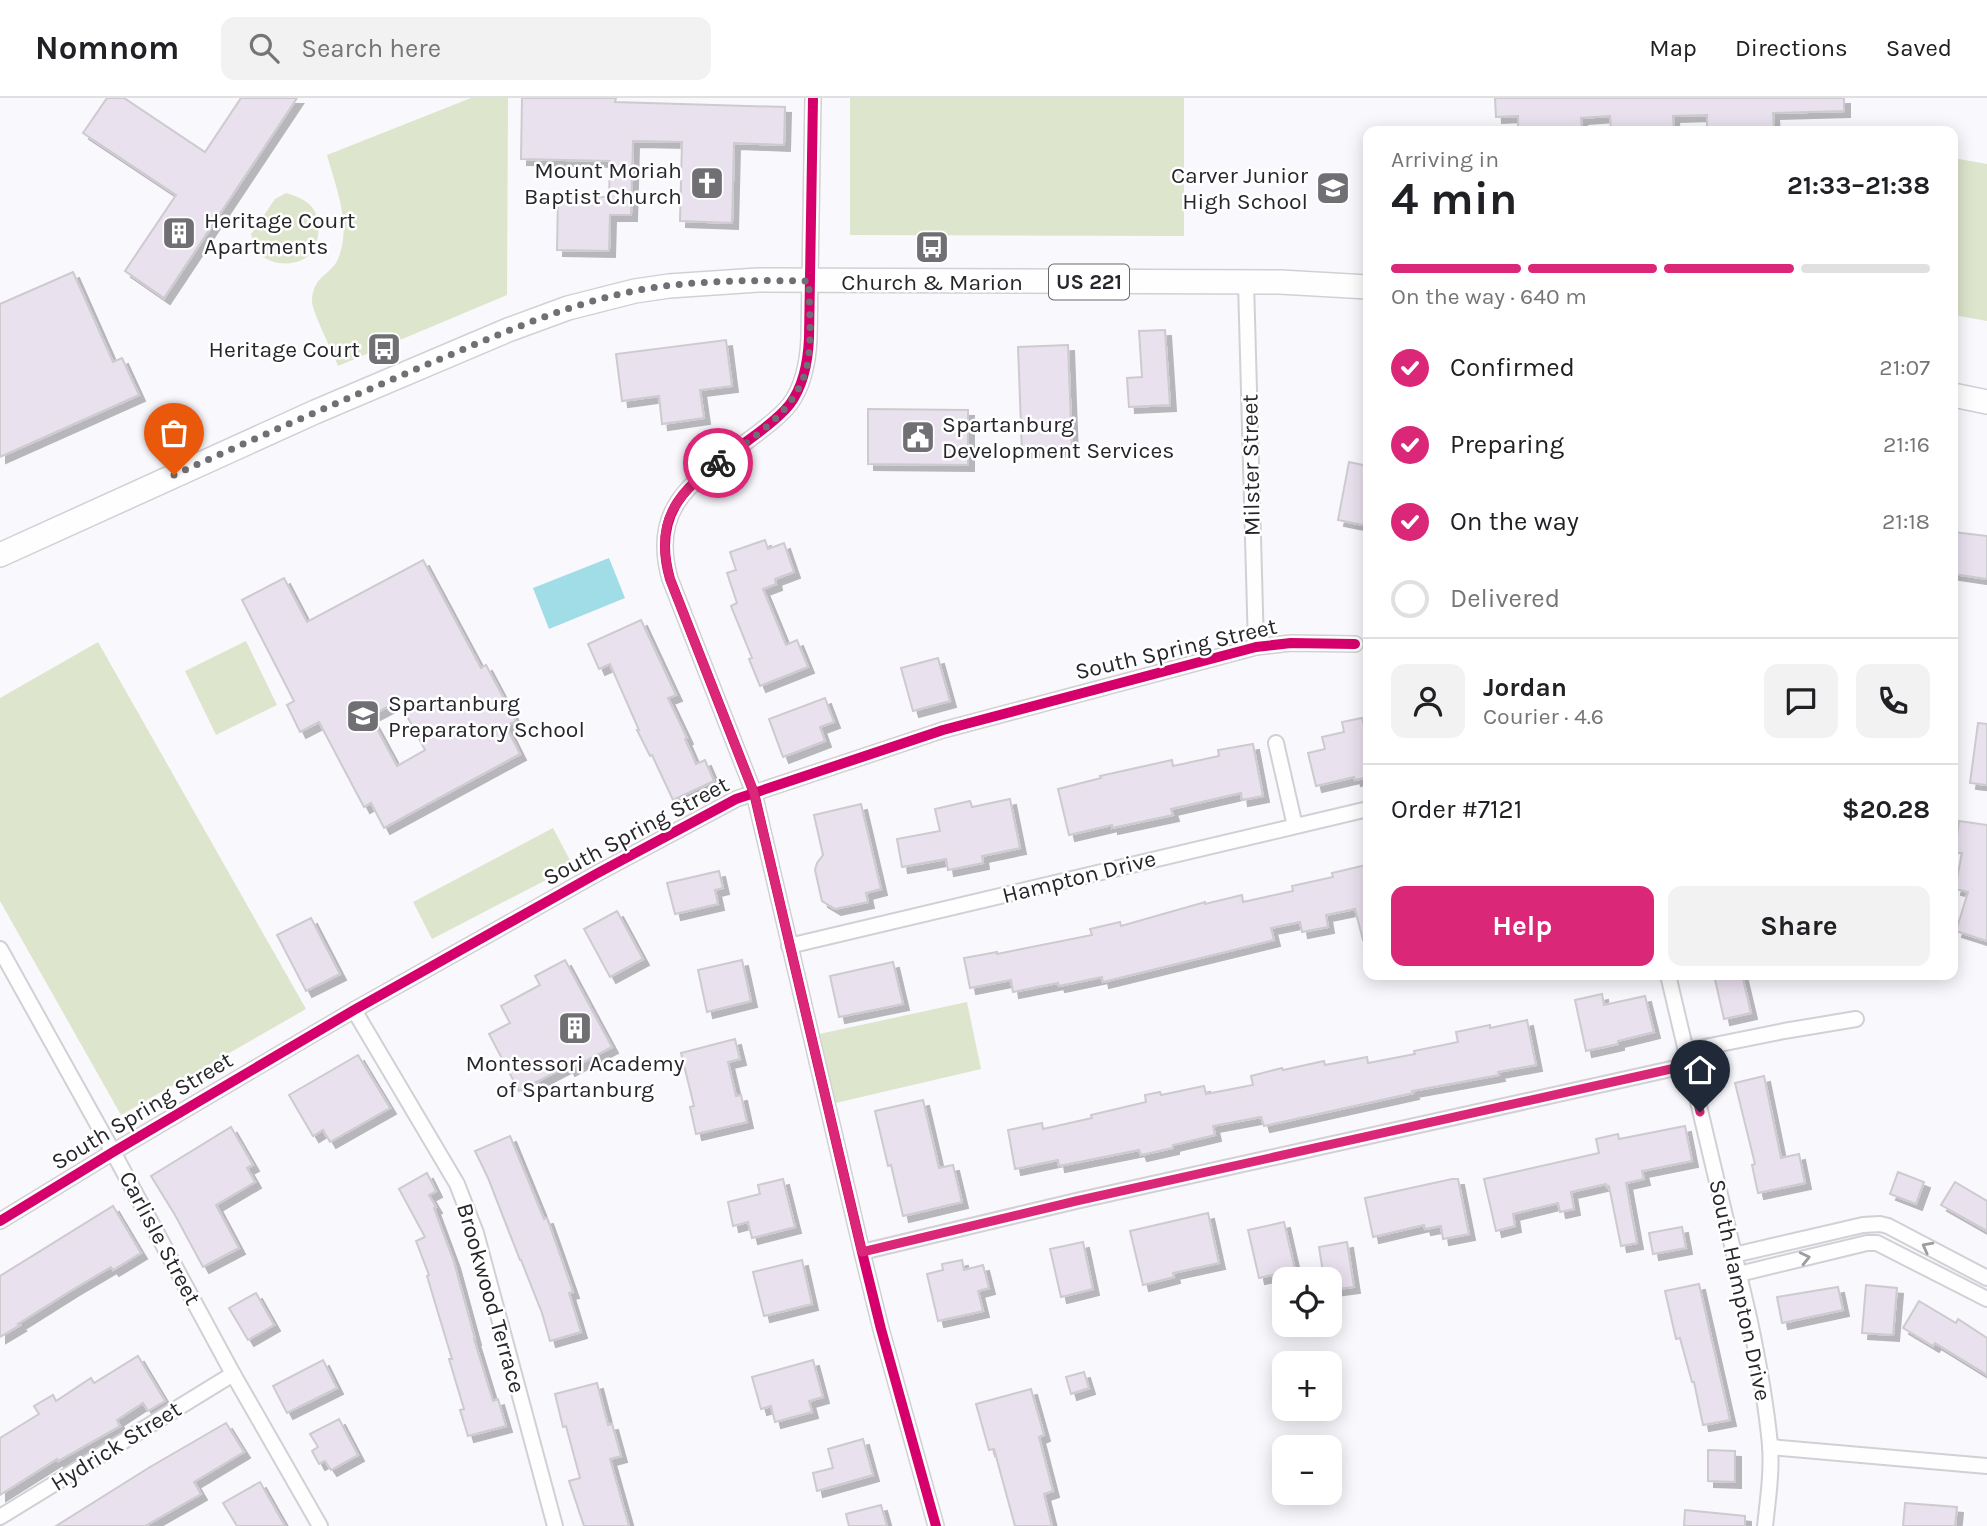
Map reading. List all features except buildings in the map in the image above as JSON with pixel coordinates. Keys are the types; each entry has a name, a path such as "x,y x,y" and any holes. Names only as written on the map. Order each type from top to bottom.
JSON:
{"main road":[{"name":"US 221","path":"0,555 315,412 508,330 601,299 669,286 758,280 1246,282 1363,287"},
{"path":"1958,396 1987,402"}],"street":[{"path":"813,98 808,361 802,383 791,402 776,419 683,493 673,508 667,525 665,562 754,793 881,1329 936,1526"},
{"name":"Milster Street","path":"1246,282 1256,647"},
{"name":"South Spring Street","path":"0,1221 354,1010 736,799 943,730 1256,647 1290,643 1355,643"},
{"path":"1276,743 1295,826"},
{"name":"Hampton Drive","path":"789,946 1363,810"},
{"name":"Carlisle Street","path":"0,949 233,1374 320,1526"},
{"name":"South Hampton Drive","path":"1669,980 1758,1360 1770,1447 1765,1526"},
{"name":"Brookwood Terrace","path":"354,1010 457,1184 468,1208 555,1526"},
{"path":"862,1252 1687,1058 1784,1031 1856,1019"},
{"path":"1877,1243 1880,1224"},
{"path":"1734,1255 1863,1225 1880,1224 1987,1278"},
{"path":"1739,1274 1867,1243 1877,1243 1987,1299"},
{"name":"Hydrick Street","path":"0,1517 233,1374"},
{"path":"1770,1447 1987,1466"}],"green space":[{"path":"471,98 508,98 507,295 338,366 312,301 315,286 334,266 342,248 341,208 327,155"},
{"path":"850,98 1184,98 1184,236 850,235"},
{"path":"1958,159 1987,164 1987,321 1958,316"},
{"path":"286,193 311,206 317,218 318,232 315,246 307,257 293,263 277,263 257,251 251,234 275,199"},
{"path":"246,641 277,705 216,735 185,671"},
{"path":"98,642 306,1009 121,1115 0,901 0,698"},
{"path":"553,828 573,866 432,939 413,902"},
{"path":"967,1002 981,1069 827,1105 810,1036"}],"water":[{"path":"609,558 625,598 549,629 533,588"}],"cycle path":[{"path":"813,98 809,338 802,381 795,397 782,413 698,479 684,494 673,511 666,530 665,552 670,579 754,793 881,1329 936,1526"},
{"path":"0,1221 354,1010 736,799 943,730 1256,647 1291,643 1355,644"}],"way so far":[{"path":"174,475 508,330 568,308 635,291 669,286 758,280 809,281 808,361 802,383 791,402 776,419 718,463"}],"place":[{"name":"Mount Moriah Baptist Church","path":"707,183"},
{"name":"Carver Junior High School","path":"1333,188"},
{"name":"Heritage Court Apartments","path":"179,233"},
{"name":"Church & Marion","path":"932,247"},
{"name":"Heritage Court","path":"384,349"},
{"name":"Spartanburg Development Services","path":"918,437"},
{"name":"Spartanburg Preparatory School","path":"363,716"},
{"name":"Montessori Academy of Spartanburg","path":"575,1028"}],"route":[{"path":"718,463 683,493 673,508 664,544 665,562 754,793 862,1252 1076,1201 1689,1065 1700,1112"}]}
